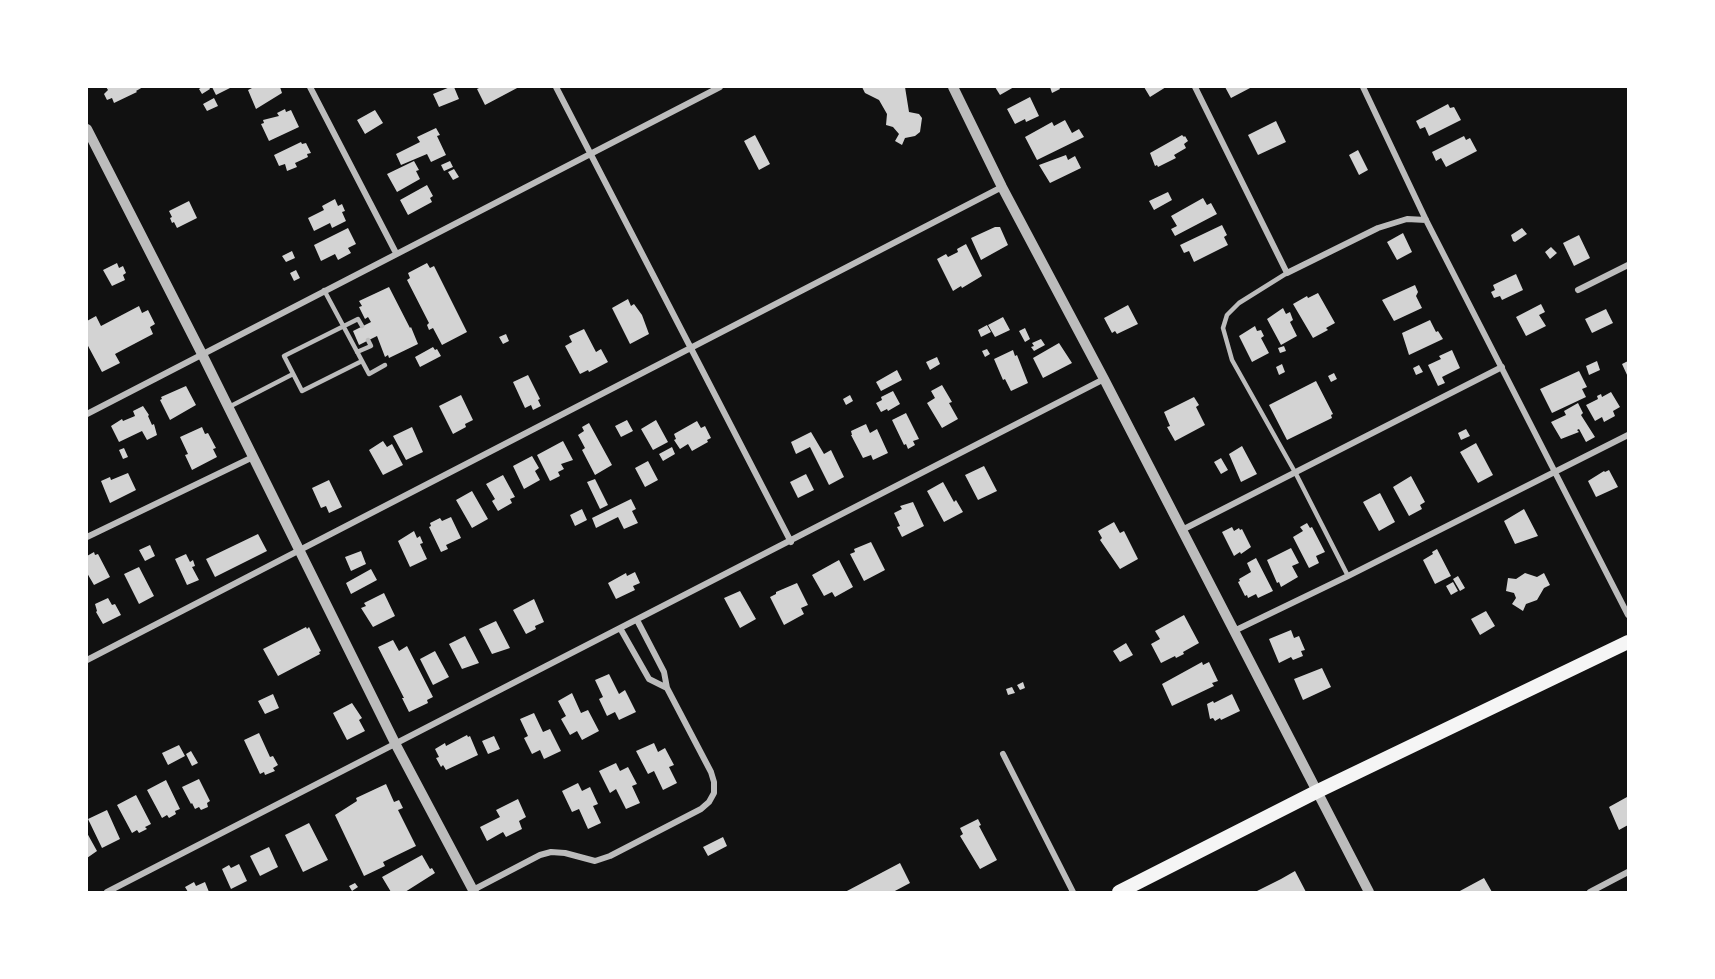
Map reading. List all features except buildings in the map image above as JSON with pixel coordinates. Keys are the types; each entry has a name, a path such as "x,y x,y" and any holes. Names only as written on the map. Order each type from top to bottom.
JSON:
{"main road":[{"path":"1119,892 1316,792 1628,642"}],"street":[{"path":"310,87 396,253"},
{"path":"556,87 791,542"},
{"path":"87,414 720,87"},
{"path":"953,87 1002,187 1104,379 1369,892"},
{"path":"1195,87 1287,273 1378,228 1407,219 1426,220"},
{"path":"1363,87 1426,220 1628,615"},
{"path":"87,129 229,407 396,745 474,891 540,855 550,852 595,861 610,856 701,809 709,802 714,793 711,772 667,688 664,672 637,620"},
{"path":"87,660 1002,187"},
{"path":"1578,290 1628,265"},
{"path":"1182,530 1296,474 1502,367"},
{"path":"107,892 1104,379"},
{"path":"1233,631 1348,576 1628,435"},
{"path":"87,537 253,457"},
{"path":"620,628 649,679 667,688"},
{"path":"1003,754 1073,892"},
{"path":"1590,892 1628,872"}],"lane":[{"path":"1287,273 1239,303 1227,315 1223,328 1232,360 1296,474 1348,576"},
{"path":"324,290 369,374 385,365"},
{"path":"362,326 358,319 284,356 302,391 362,361"},
{"path":"357,352 371,346 368,340"},
{"path":"229,407 293,374"}]}
